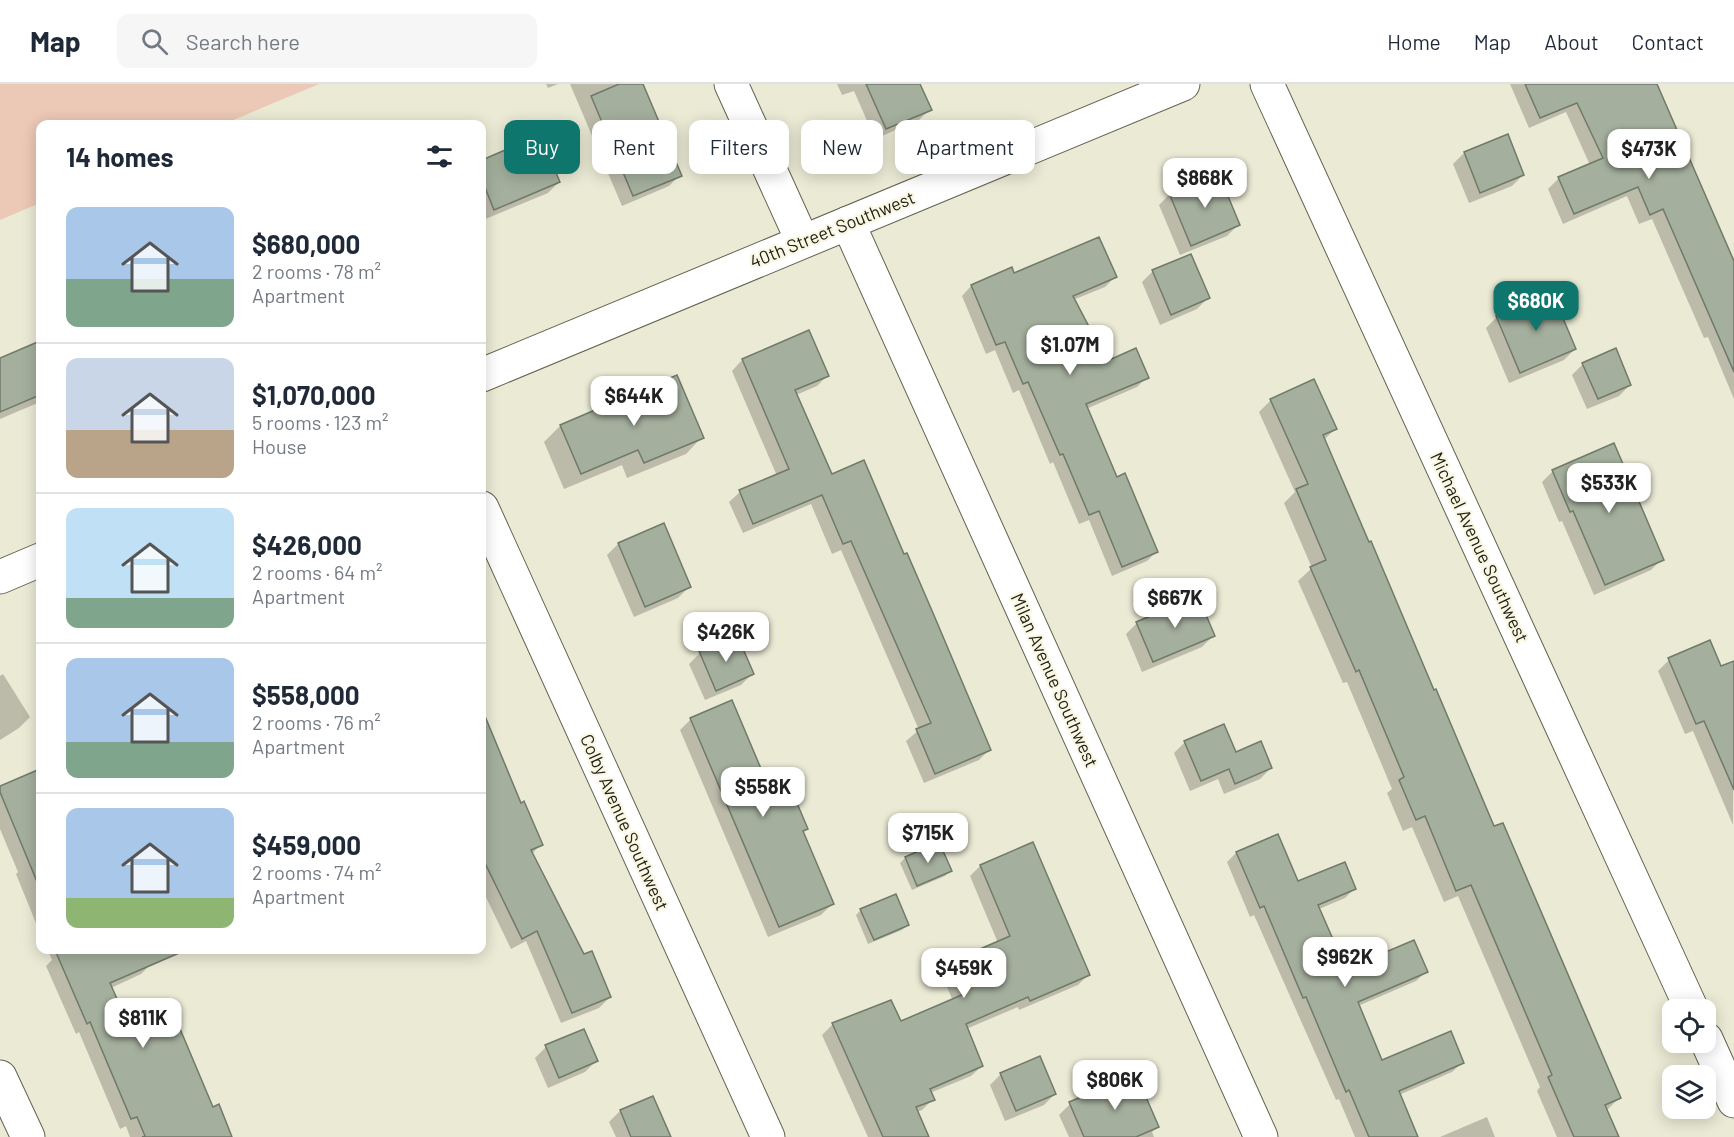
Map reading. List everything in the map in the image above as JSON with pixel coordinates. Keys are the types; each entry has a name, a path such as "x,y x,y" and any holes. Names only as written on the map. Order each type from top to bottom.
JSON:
{"street":[{"path":"731,84 802,240"},
{"name":"40th Street Southwest","path":"486,373 802,240 1183,84"},
{"name":"Michael Avenue Southwest","path":"1267,84 1687,999"},
{"name":"Milan Avenue Southwest","path":"848,223 1261,1137"},
{"name":"Colby Avenue Southwest","path":"486,517 768,1137"},
{"path":"0,577 36,562"},
{"path":"1712,1053 1734,1101"},
{"path":"0,1077 28,1137"}],"shaded area":[{"path":"0,84 319,84 234,120 36,120 36,205 0,220"}],"building":[{"path":"619,84 643,84 658,120 601,120 591,96"},
{"path":"866,84 920,84 932,110 908,120 895,120 895,125 886,129"},
{"path":"1525,84 1657,84 1734,261 1734,372 1663,209 1650,215 1638,187 1574,214 1558,177 1603,158 1577,103 1540,118"},
{"path":"1508,134 1524,175 1480,193 1464,152"},
{"path":"504,151 504,174 557,174 560,182 494,210 486,190 486,158"},
{"path":"677,164 682,176 633,196 624,174 677,174"},
{"path":"1218,172 1240,225 1191,246 1169,193"},
{"path":"1099,237 1117,277 1073,296 1107,361 1136,348 1149,378 1086,404 1117,477 1125,473 1158,552 1122,567 1099,511 1089,515 1028,382 1023,384 1005,342 996,345 971,285 1012,267 1014,273"},
{"path":"1191,254 1210,298 1171,315 1152,270"},
{"path":"1552,292 1576,349 1520,373 1496,316"},
{"path":"809,330 829,376 795,390 832,474 864,460 904,554 907,553 991,750 935,774 916,729 931,723 851,541 843,544 822,495 753,524 739,490 789,469 742,359"},
{"path":"36,343 36,397 0,412 0,358"},
{"path":"1616,348 1631,385 1598,399 1582,363"},
{"path":"677,375 704,438 644,463 638,450 581,474 560,425"},
{"path":"1314,379 1337,429 1323,435 1494,826 1503,823 1621,1098 1605,1105 1619,1137 1574,1137 1548,1077 1552,1075 1471,885 1456,891 1425,816 1416,820 1399,780 1404,777 1359,670 1356,672 1310,567 1326,560 1296,489 1308,484 1270,399"},
{"path":"1614,443 1664,560 1605,585 1573,511 1570,512 1552,470"},
{"path":"664,523 691,587 645,607 618,543"},
{"path":"1198,596 1215,636 1153,662 1136,622"},
{"path":"737,635 754,674 716,691 699,651"},
{"path":"1710,640 1721,666 1734,661 1734,790 1704,721 1696,724 1668,658"},
{"path":"732,700 770,790 788,782 808,829 803,831 834,904 779,927 690,718"},
{"path":"486,719 521,803 524,801 543,845 531,850 584,954 592,951 611,997 572,1013 537,931 522,939 486,865"},
{"path":"1224,724 1236,752 1261,741 1272,768 1235,784 1229,769 1201,781 1184,741"},
{"path":"36,771 36,879 0,792 0,786"},
{"path":"1278,834 1298,881 1345,862 1356,889 1318,905 1346,969 1414,940 1428,972 1358,1002 1382,1060 1451,1031 1464,1063 1399,1091 1418,1137 1369,1137 1349,1090 1346,1092 1306,997 1303,998 1264,906 1260,908 1236,852"},
{"path":"939,842 952,871 917,886 905,857"},
{"path":"1033,842 1090,975 1030,1001 1028,997 966,1024 983,1066 930,1089 935,1100 916,1107 929,1137 883,1137 832,1023 891,1000 901,1021 964,994 950,962 1010,936 980,865"},
{"path":"896,894 909,925 874,940 860,909"},
{"path":"57,954 177,954 110,983 133,1035 175,1017 213,1107 219,1104 232,1137 142,1137 145,1136 137,1117 131,1119 90,1022 87,1024"},
{"path":"584,1029 598,1061 559,1078 545,1045"},
{"path":"1040,1056 1056,1094 1016,1111 1000,1073"},
{"path":"1136,1074 1159,1127 1136,1137 1084,1137 1069,1102"},
{"path":"653,1096 671,1137 631,1137 620,1110"}]}
